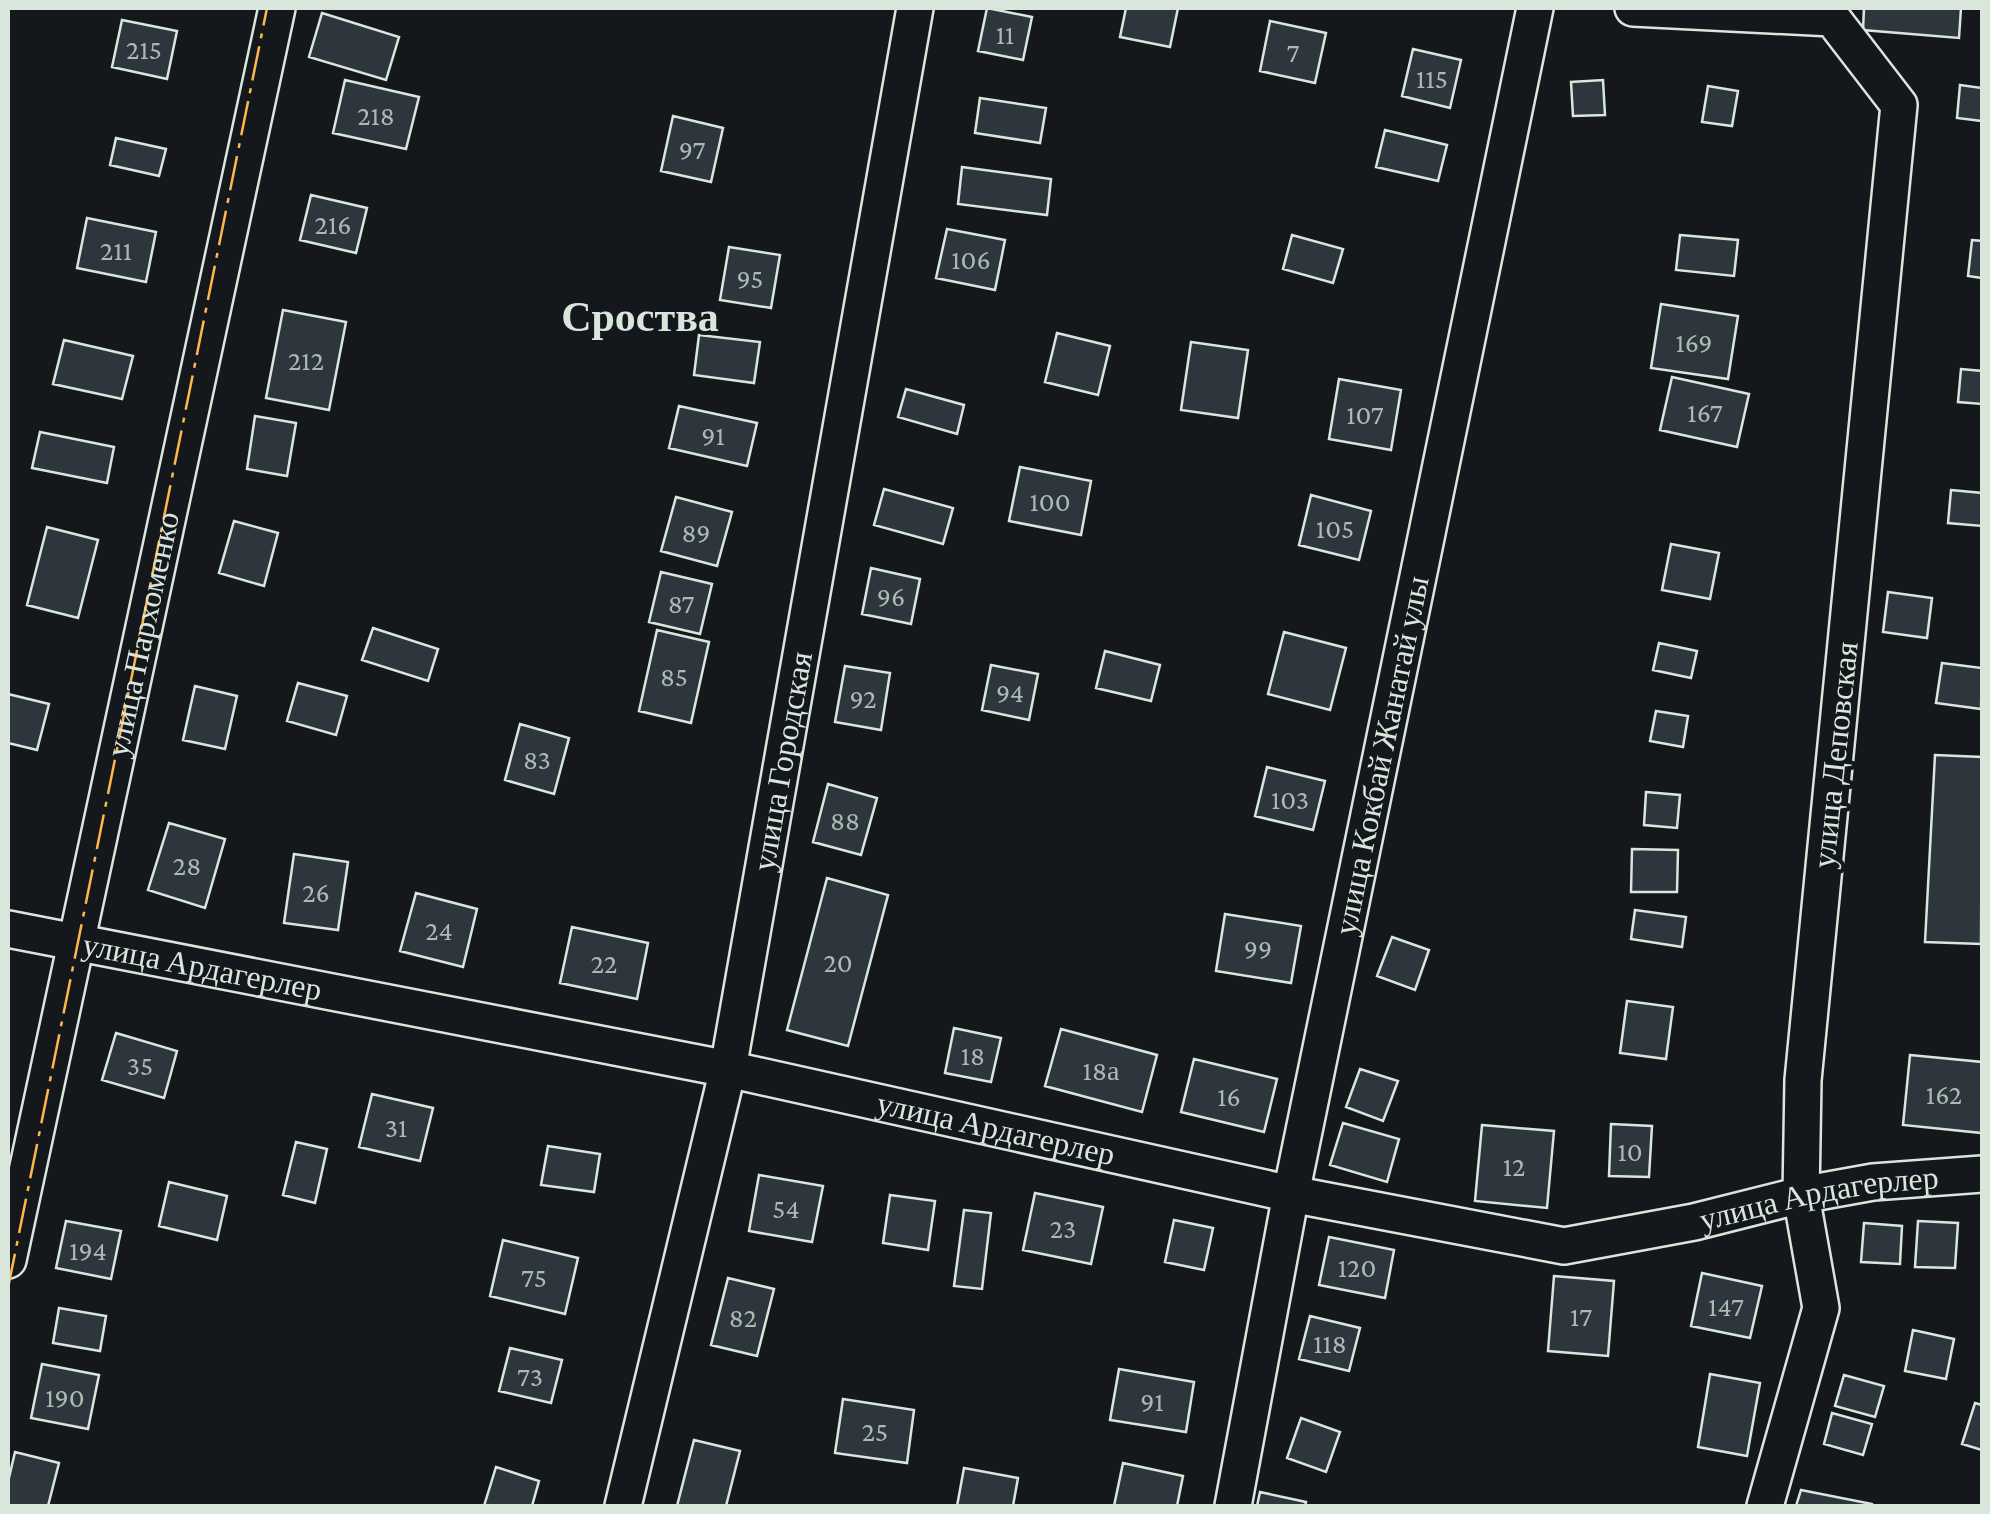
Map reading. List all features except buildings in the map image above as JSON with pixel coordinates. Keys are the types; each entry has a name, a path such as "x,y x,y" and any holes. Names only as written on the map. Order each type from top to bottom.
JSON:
{"street":[{"name":"улица Пархоменко","path":"8,1260 276,8"},
{"name":"улица Городская","path":"623,1506 728,1069 915,8"},
{"name":"улица Кокбай Жанатай улы","path":"1233,1506 1291,1194 1535,8"},
{"name":"улица Деповская","path":"1633,8 1832,18 1899,105 1802,1080 1801,1195 1821,1308 1765,1506"},
{"name":"улица Ардагерлер","path":"8,929 728,1069 1291,1194 1564,1246 1872,1182 1982,1174"}],"power":[{"path":"8,1288 267,8"}],"district":[{"name":"Сроства","path":"640,316"}]}
